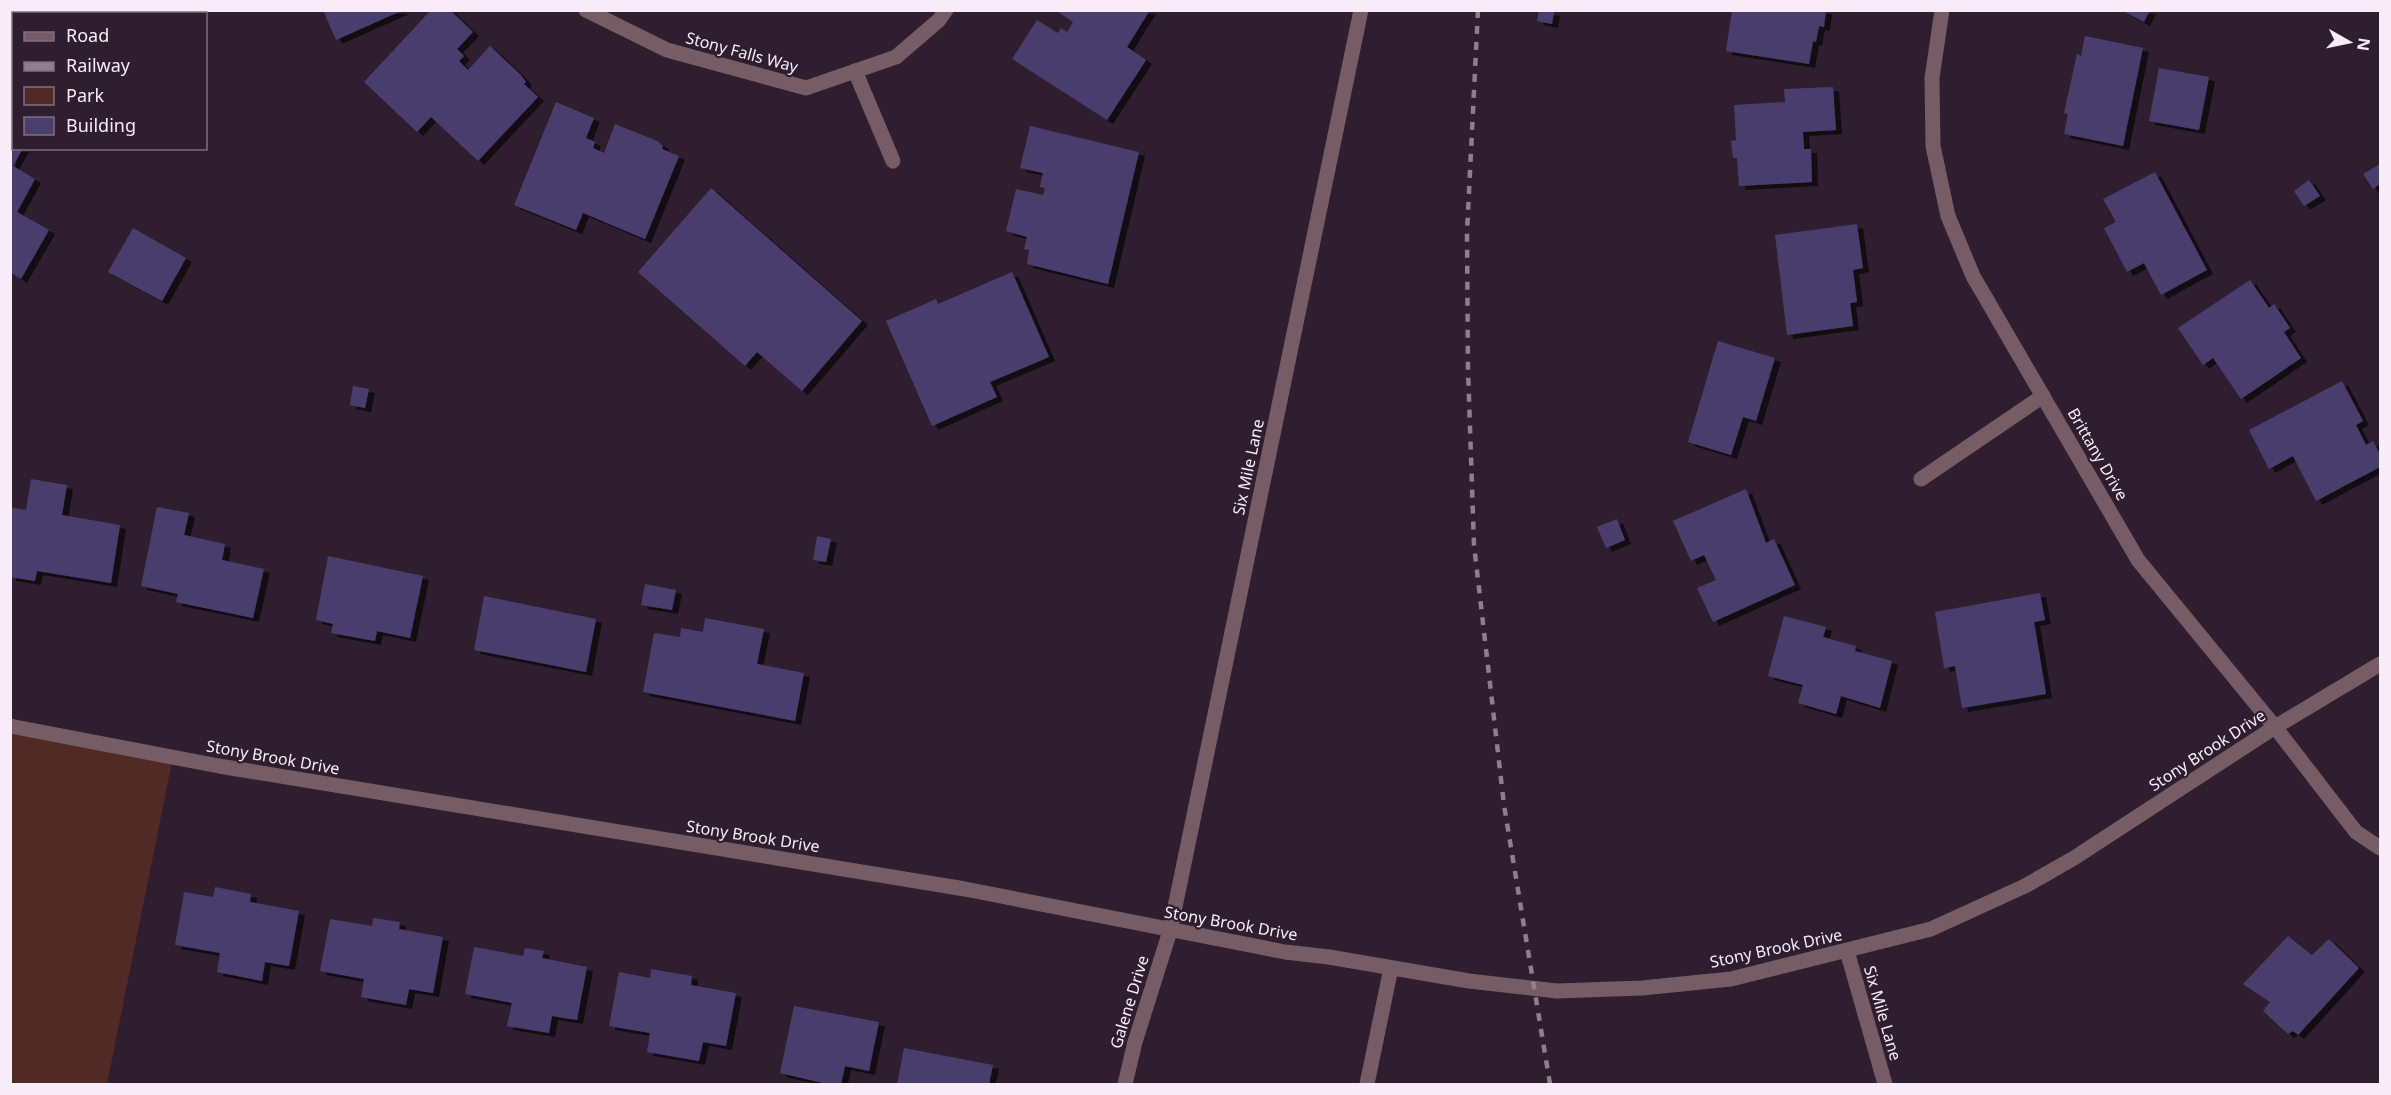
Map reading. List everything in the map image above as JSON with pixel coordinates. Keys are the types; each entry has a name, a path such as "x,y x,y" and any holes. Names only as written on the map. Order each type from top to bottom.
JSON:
{"street":[{"name":"Stony Falls Way","path":"586,10 668,50 806,88 896,57 939,20 946,10"},
{"name":"Six Mile Lane","path":"1170,931 1361,10"},
{"name":"Brittany Drive","path":"1942,10 1932,78 1933,146 1948,216 1973,276 2139,560 2275,727 2356,832 2380,848"},
{"path":"855,71 893,160"},
{"path":"1920,479 2043,396"},
{"name":"Stony Brook Drive","path":"10,726 219,766 965,889 1285,952 1469,981 1557,991 1642,988 1731,979 1931,929 2025,886 2074,858 2275,727 2380,664"},
{"name":"Galene Drive","path":"1125,1084 1135,1042 1170,931"},
{"name":"Six Mile Lane","path":"1847,951 1885,1084"},
{"path":"1367,1084 1391,968"}],"green space":[{"path":"10,726 173,757 107,1084 11,1084"}],"building":[{"path":"323,10 403,10 336,40"},
{"path":"431,10 450,10 473,32 457,49 464,56 459,61 468,70 490,46 521,75 526,82 524,84 538,97 478,161 431,117 417,132 364,82"},
{"path":"1055,10 1150,10 1127,47 1146,60 1107,120 1012,59 1037,20 1058,33 1061,28 1067,32 1073,22"},
{"path":"1539,10 1554,12 1552,24 1537,21"},
{"path":"1732,10 1826,10 1824,27 1819,26 1816,42 1813,41 1809,64 1726,51"},
{"path":"2121,10 2150,10 2144,22"},
{"path":"2085,36 2143,48 2123,146 2064,134 2068,114 2064,113 2077,54 2081,56"},
{"path":"2159,68 2209,77 2199,130 2149,121"},
{"path":"1833,87 1836,130 1803,132 1804,149 1811,149 1812,182 1739,186 1737,158 1733,158 1731,141 1736,140 1734,105 1785,102 1784,89"},
{"path":"556,102 594,118 586,138 595,142 593,148 604,153 615,124 657,141 663,146 662,149 679,156 645,239 583,213 576,230 514,205"},
{"path":"10,126 12,127 12,150 22,150 13,166 35,179 17,212 49,230 21,279 10,272"},
{"path":"1030,126 1139,152 1108,284 1027,264 1029,250 1024,249 1027,237 1006,231 1016,189 1043,195 1045,188 1040,187 1043,173 1020,168"},
{"path":"2380,164 2380,184 2373,189 2363,174"},
{"path":"2155,172 2207,270 2161,295 2144,263 2127,272 2104,228 2116,222 2103,199"},
{"path":"2309,180 2320,196 2304,206 2294,191"},
{"path":"711,188 862,321 802,391 757,352 745,366 638,272"},
{"path":"1857,224 1863,268 1853,270 1857,302 1850,303 1853,326 1787,335 1775,235"},
{"path":"133,228 186,258 162,301 108,272"},
{"path":"1012,272 1049,357 990,382 997,397 932,426 886,321 936,299 938,304"},
{"path":"2250,280 2269,308 2274,304 2290,328 2284,332 2301,358 2241,399 2213,358 2203,365 2178,328"},
{"path":"1718,341 1775,358 1756,421 1743,417 1731,455 1688,442"},
{"path":"2342,381 2363,421 2356,425 2366,445 2373,441 2380,454 2380,467 2316,501 2293,456 2269,469 2249,430"},
{"path":"353,386 369,389 365,408 350,405"},
{"path":"31,479 67,485 62,515 120,525 111,583 37,571 35,581 10,577 10,507 26,510"},
{"path":"1746,489 1766,543 1774,539 1795,585 1713,622 1697,588 1716,580 1704,555 1691,561 1673,521"},
{"path":"157,507 189,513 184,535 225,544 222,560 264,569 253,618 176,602 178,594 141,586"},
{"path":"1617,519 1625,540 1606,548 1597,527"},
{"path":"817,536 831,539 826,562 813,560"},
{"path":"328,556 423,576 410,638 377,631 375,641 331,633 333,624 316,620"},
{"path":"645,584 676,590 672,610 641,605"},
{"path":"2040,593 2045,620 2034,622 2046,694 1962,708 1955,666 1944,668 1935,612"},
{"path":"484,596 596,619 586,672 474,650"},
{"path":"1784,616 1826,627 1823,637 1856,646 1855,651 1892,661 1880,708 1841,696 1836,714 1798,703 1803,685 1768,676"},
{"path":"705,618 764,629 757,664 804,673 795,721 643,692 654,633 680,637 681,628 703,632"},
{"path":"215,887 251,894 250,902 299,911 289,966 265,962 262,981 217,972 220,953 175,945 184,892 213,897"},
{"path":"373,918 400,922 399,929 443,937 433,993 409,989 406,1005 361,997 364,979 320,971 330,919 372,926"},
{"path":"2288,936 2312,955 2329,939 2359,968 2298,1035 2293,1031 2288,1034 2263,1011 2270,1002 2243,984"},
{"path":"474,947 523,956 525,948 544,951 542,958 587,967 577,1020 552,1016 549,1033 507,1026 512,1003 465,994"},
{"path":"651,969 692,976 691,985 736,993 726,1046 703,1042 699,1061 647,1052 650,1033 609,1026 619,972 650,978"},
{"path":"794,1006 879,1022 869,1071 845,1066 841,1084 827,1084 780,1073"},
{"path":"904,1048 993,1065 989,1084 897,1084"}],"railway":[{"path":"1478,10 1467,232 1468,369 1474,545 1504,805 1550,1084"}]}
